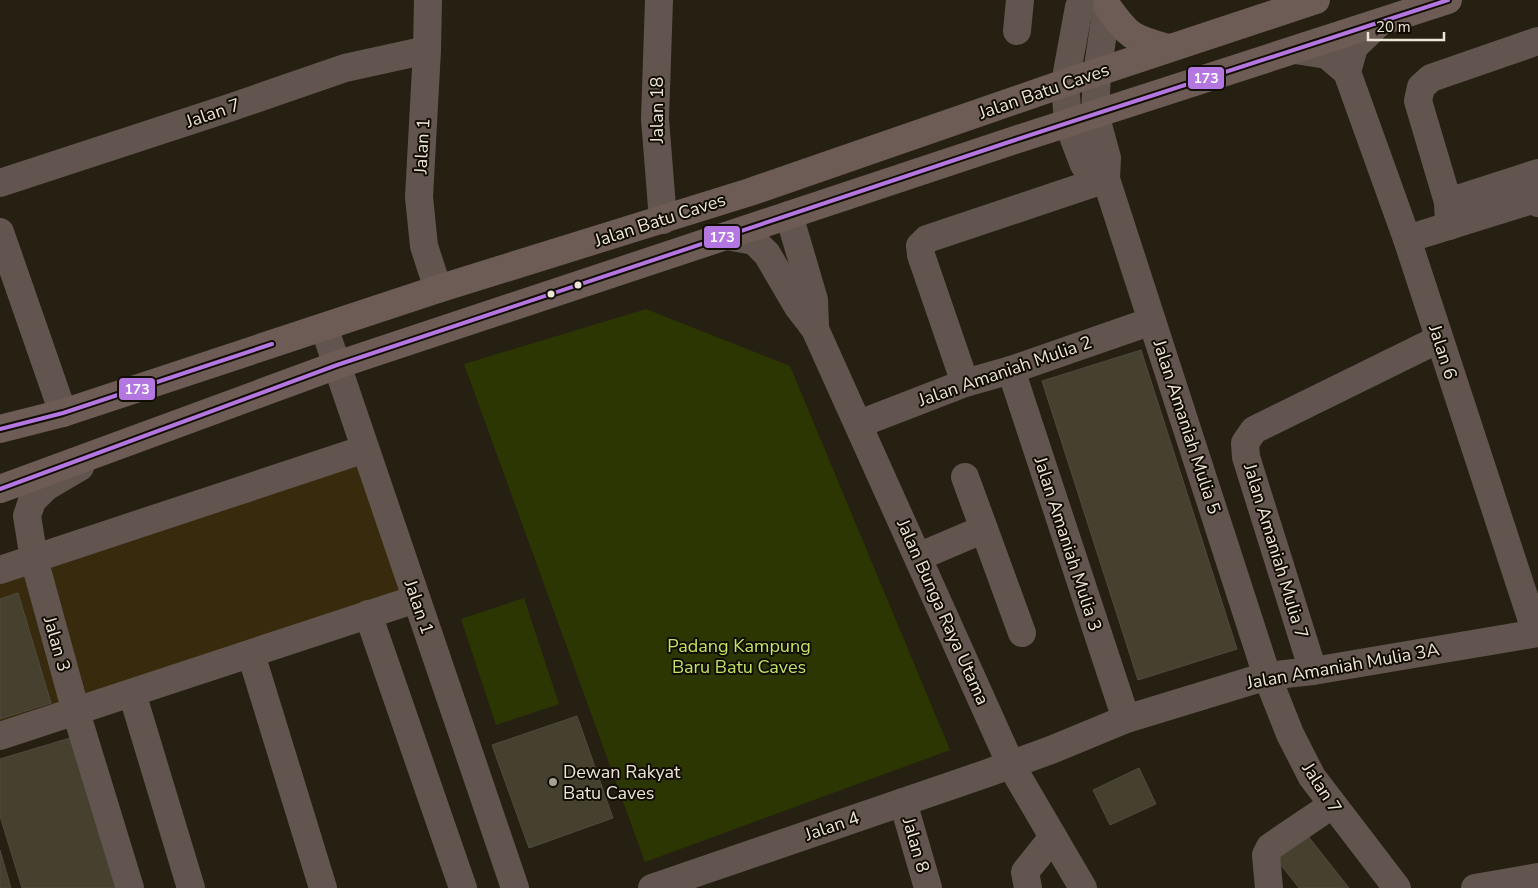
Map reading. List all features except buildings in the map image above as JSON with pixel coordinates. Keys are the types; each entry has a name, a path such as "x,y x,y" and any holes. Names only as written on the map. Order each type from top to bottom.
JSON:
{"main road":[{"name":"Jalan Batu Caves","path":"0,429 63,413 438,289 750,192 1168,48 1316,0"},
{"name":"Jalan Batu Caves","path":"0,489 337,365 1095,114 1448,0"},
{"path":"1099,2 1136,39 1168,48"},
{"path":"750,192 767,196 790,215"}],"street":[{"name":"Jalan 1","path":"428,0 428,50 419,197 424,246 438,289"},
{"name":"Jalan 18","path":"659,0 655,119 663,220"},
{"path":"1017,31 1020,0"},
{"path":"1099,2 1079,7 1065,83 1068,123 1084,165 1106,178"},
{"name":"Jalan Amaniah Mulia 5","path":"1099,2 1095,114 1107,158 1106,178 1267,676"},
{"path":"1347,72 1354,47 1379,23"},
{"path":"1448,214 1418,102 1421,87 1431,78 1538,41"},
{"name":"Jalan 7","path":"0,183 345,68 428,50"},
{"name":"Jalan 6","path":"1295,50 1327,55 1347,72 1407,239 1537,633"},
{"path":"1407,239 1448,214 1538,173"},
{"path":"965,383 921,255 920,246 927,239 1106,178"},
{"path":"1448,214 1532,200 1538,203"},
{"name":"Jalan Bunga Raya Utama","path":"790,215 814,300 815,329"},
{"path":"0,232 63,413"},
{"name":"Jalan Bunga Raya Utama","path":"727,236 754,241 767,254 798,307 815,329 1011,765 1083,888"},
{"name":"Jalan Amaniah Mulia 2","path":"859,424 965,383 1011,370 1152,321"},
{"name":"Jalan 1","path":"324,327 515,888"},
{"name":"Jalan Amaniah Mulia 7","path":"1313,671 1246,457 1245,442 1254,430 1439,338"},
{"name":"Jalan Amaniah Mulia 3","path":"1011,370 1126,719"},
{"name":"Jalan 3","path":"123,444 46,487 32,501 27,516 34,559 76,712 130,888"},
{"path":"0,570 365,450"},
{"path":"965,476 1022,633"},
{"path":"918,557 984,529"},
{"path":"0,736 416,599"},
{"path":"368,614 463,888"},
{"name":"Jalan Amaniah Mulia 3A","path":"1011,765 1126,719 1267,676 1313,671 1537,633"},
{"path":"251,654 323,888"},
{"name":"Jalan 7","path":"1267,676 1290,734 1312,777 1332,806 1397,888"},
{"path":"132,693 190,888"},
{"name":"Jalan 4","path":"652,888 685,883 903,802 1011,765"},
{"name":"Jalan 8","path":"903,802 928,888"},
{"path":"1269,888 1266,855 1270,846 1332,806"},
{"path":"1028,888 1025,872 1053,837"},
{"path":"1475,888 1538,877"}],"shaded area":[{"path":"359,461 402,591 0,725 0,578"}],"green space":[{"name":"Padang Kampung Baru Batu Caves","path":"646,309 790,366 950,750 645,862 464,364"},
{"path":"524,598 559,704 496,725 461,619"}],"transit line":[{"name":"173","path":"0,489 337,365 1012,141 1448,0"},
{"name":"173","path":"0,429 63,413 272,344"}],"place":[{"name":"Dewan Rakyat Batu Caves","path":"553,782"}]}
